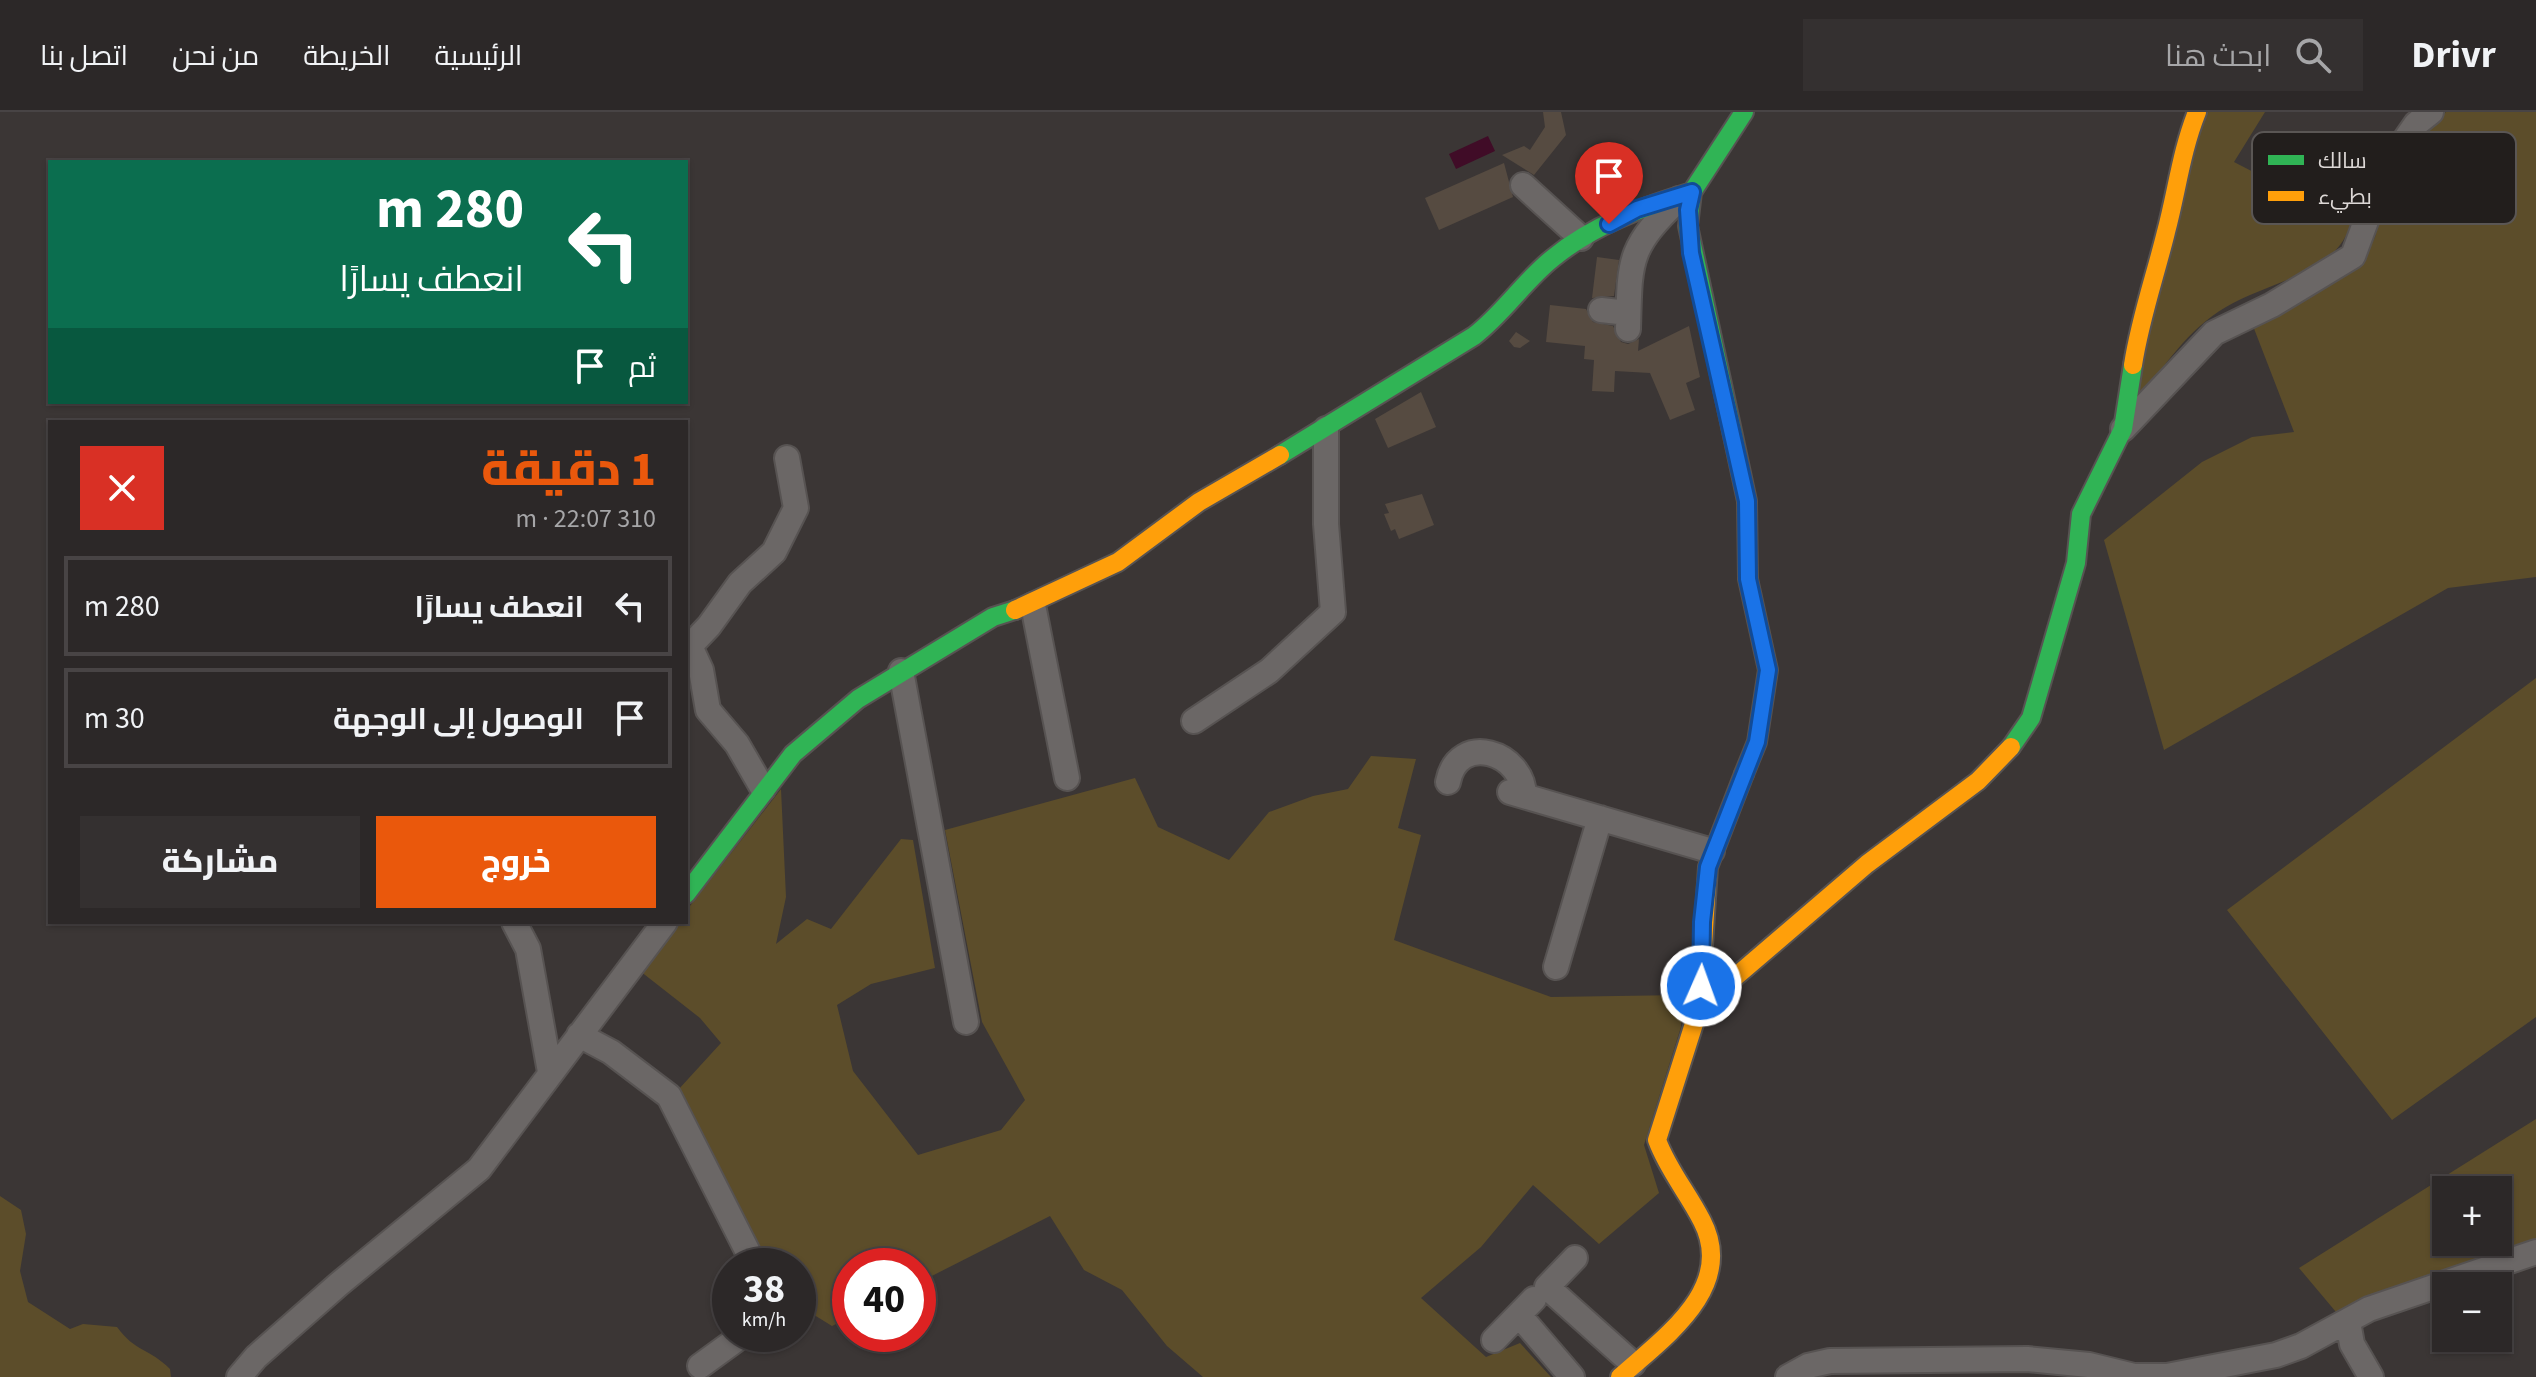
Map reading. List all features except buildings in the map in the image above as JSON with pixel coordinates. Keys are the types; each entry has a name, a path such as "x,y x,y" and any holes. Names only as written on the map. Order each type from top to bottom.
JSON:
{"street":[{"path":"1601,310 1628,321 1632,258 1643,237 1686,194 1744,112"},
{"path":"2123,429 2139,323 2167,230 2182,149 2197,112"},
{"path":"1523,185 1581,238"},
{"path":"688,891 763,789 818,730 858,699 993,617 1033,605 1118,562 1199,502 1326,429 1377,393 1426,367 1474,336 1500,316 1551,259 1581,238 1637,209 1686,194"},
{"path":"1575,1258 1547,1287 1626,1371 1698,1302 1708,1282 1713,1257 1708,1233 1662,1157 1657,1140 1699,1008 1702,922 1712,851 1757,742 1768,670 1748,579 1747,501 1691,253 1686,194"},
{"path":"1699,1008 1869,862 1961,796 2022,734 2031,718 2076,563 2081,514 2123,429 2214,333 2272,305 2353,256 2365,224"},
{"path":"1194,721 1269,671 1333,612 1326,524 1326,429"},
{"path":"763,789 737,744 708,710 701,670 688,648 709,626 740,583 774,552 796,508 787,458"},
{"path":"1033,605 1067,778"},
{"path":"901,671 966,1022"},
{"path":"1448,782 1451,769 1460,757 1480,752 1512,764 1522,778 1517,794 1712,851"},
{"path":"1556,967 1600,818"},
{"path":"515,924 528,949 550,1072"},
{"path":"239,1377 256,1357 381,1247 479,1169 663,924"},
{"path":"579,1035 621,1058 669,1096 746,1248"},
{"path":"1788,1377 1808,1366 1830,1361 2027,1359 2089,1365 2134,1376 2167,1376 2276,1355 2369,1309 2536,1252"},
{"path":"1494,1340 1526,1307 1572,1377"},
{"path":"2348,1322 2361,1366 2371,1377"},
{"path":"700,1366 719,1352"}],"shaded area":[{"path":"2206,112 2265,112 2234,162 2252,171 2252,224 2352,224 2350,228 2341,244 2323,261 2212,316 2177,350 2138,402 2148,328"},
{"path":"2446,112 2536,112 2536,577 2448,588 2164,750 2104,540 2202,462 2252,437 2294,432 2253,326 2363,262 2378,224 2516,224 2516,132 2424,132"},
{"path":"1488,136 1495,151 1456,169 1449,154"},
{"path":"2536,678 2536,1017 2392,1120 2227,910"},
{"path":"1371,756 1416,759 1398,828 1421,835 1394,940 1551,997 1683,995 1681,1027 1644,1145 1659,1193 1599,1244 1533,1185 1481,1247 1421,1298 1486,1357 1520,1343 1551,1377 1203,1377 1167,1346 1122,1290 1084,1270 1050,1216 936,1274 936,1248 832,1248 832,1326 816,1316 816,1248 759,1248 678,1090 721,1043 700,1018 640,971 676,924 688,924 688,908 781,789 786,897 776,944 807,919 831,929 901,839 913,840 935,968 871,984 837,1005 853,1071 918,1155 1001,1130 1025,1100 982,1022 945,830 1135,778 1158,827 1229,860 1269,812 1313,796 1348,789"},
{"path":"2536,1119 2536,1239 2512,1248 2512,1176 2445,1176"},
{"path":"2432,1184 2432,1256 2489,1256 2446,1272 2432,1272 2432,1277 2336,1312 2299,1268"},
{"path":"0,1196 21,1210 26,1234 20,1271 28,1302 70,1329 83,1324 117,1327 130,1341 170,1369 171,1377 0,1377"}],"traffic: fast":[{"path":"1744,112 1692,192 1688,226 1747,501 1748,579 1768,670 1757,742 1744,774"},
{"path":"1280,455 1474,336 1568,246 1637,211 1692,192"},
{"path":"2011,747 2031,718 2076,563 2081,514 2123,429 2133,365"},
{"path":"688,891 793,754 858,699 993,617 1015,610"}],"traffic: slow":[{"path":"2133,365 2183,157 2197,112"},
{"path":"1015,610 1118,562 1199,502 1280,455"},
{"path":"1699,1008 1867,864 1978,781 2011,747"},
{"path":"1620,1377 1656,1346 1690,1310 1703,1290 1710,1268 1710,1245 1702,1221 1657,1140 1699,1008 1708,867 1744,774"}],"route":[{"path":"1609,224 1637,209 1692,192 1688,210 1691,253 1747,501 1748,579 1768,670 1757,742 1708,867 1702,922 1701,986"}]}
